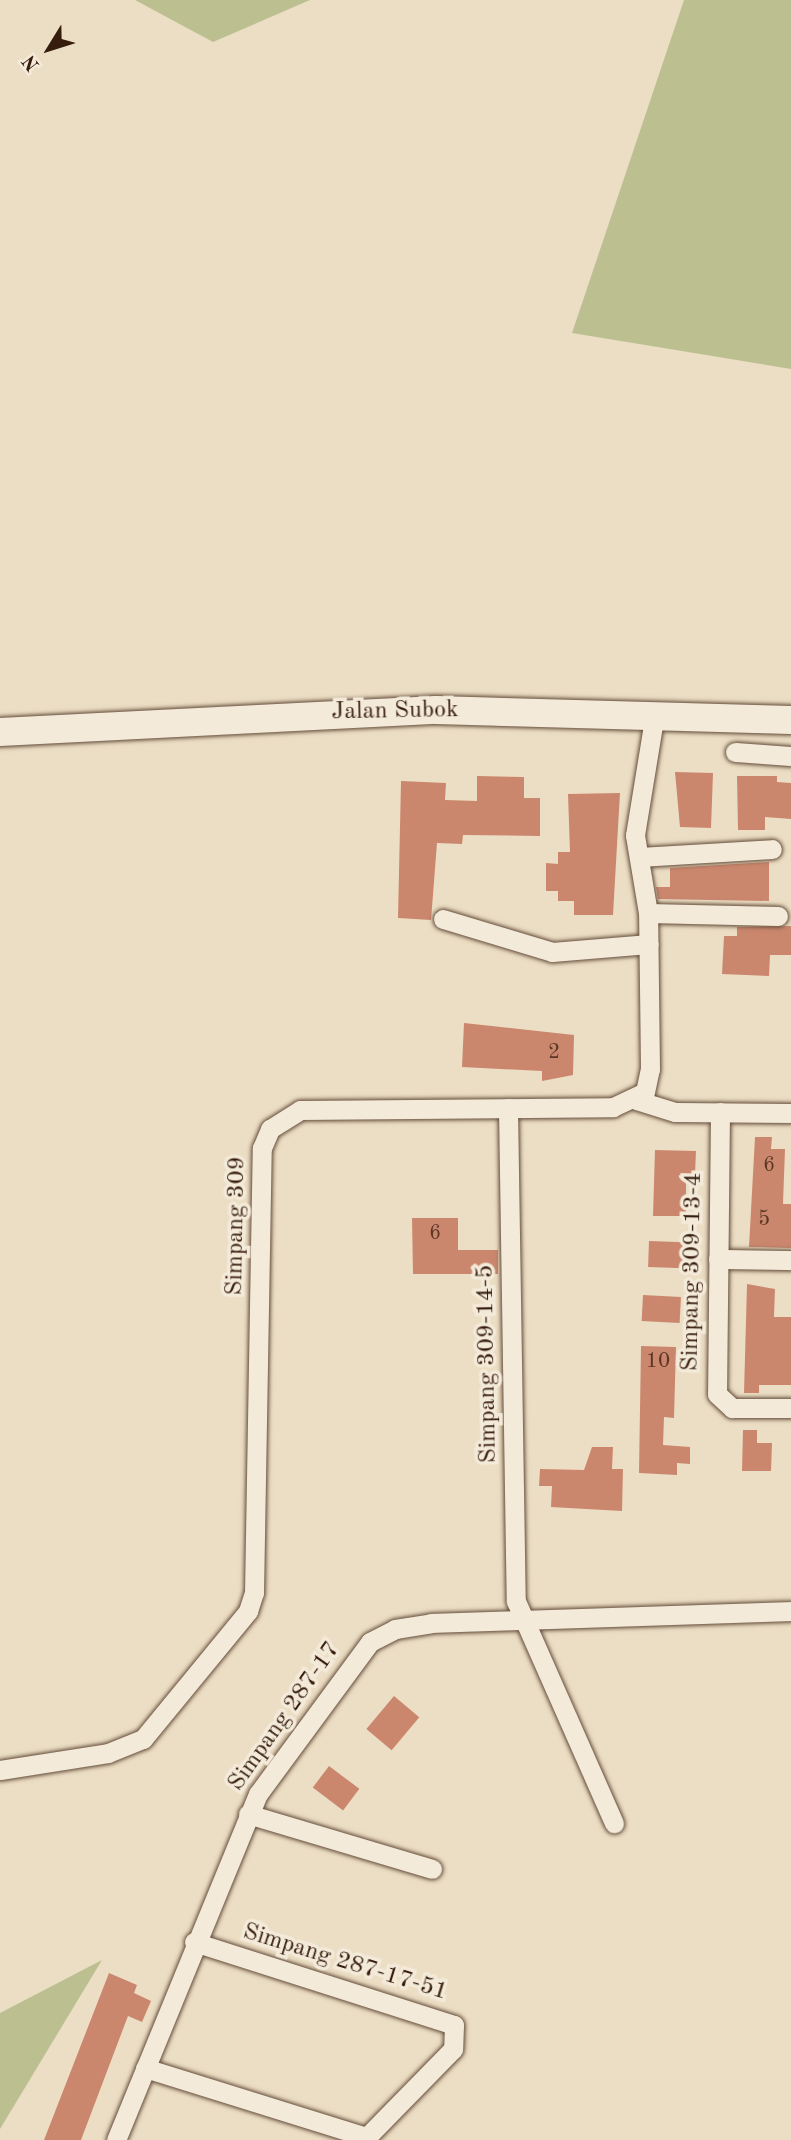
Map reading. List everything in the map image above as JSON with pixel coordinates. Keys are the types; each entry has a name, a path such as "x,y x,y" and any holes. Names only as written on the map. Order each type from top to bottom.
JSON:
{"main road":[{"name":"Jalan Subok","path":"0,732 422,711 655,713 791,720"}],"street":[{"path":"655,713 637,813 639,857 648,913 650,1069 636,1100 675,1112 791,1113"},
{"path":"735,752 791,756"},
{"path":"639,857 772,849"},
{"path":"648,913 778,916"},
{"path":"443,919 552,952 649,944"},
{"name":"Simpang 309","path":"0,1770 108,1753 144,1739 248,1611 254,1593 262,1148 270,1129 300,1110 613,1107 636,1100"},
{"name":"Simpang 309-14-5","path":"508,1108 516,1601 521,1619 614,1823"},
{"name":"Simpang 309-13-4","path":"720,1112 717,1394 732,1408 791,1408"},
{"path":"718,1259 791,1260"},
{"name":"Simpang 287-17","path":"116,2140 248,1814 330,1689 370,1642 419,1625 521,1619 791,1611"},
{"path":"248,1814 432,1869"},
{"name":"Simpang 287-17-51","path":"194,1942 454,2025 453,2049 365,2138"},
{"path":"145,2068 365,2138"}],"green space":[{"path":"135,0 310,0 213,42"},
{"path":"684,0 791,0 791,369 572,333"},
{"path":"102,1960 0,2129 0,2013"}],"building":[{"path":"675,772 713,773 711,828 680,827"},
{"path":"477,776 524,777 524,798 540,798 540,836 463,835 462,844 437,843 431,920 398,918 401,781 446,783 445,800 477,801"},
{"path":"737,776 777,776 777,782 791,783 791,819 765,817 765,830 738,830"},
{"path":"620,793 613,915 574,915 574,901 558,901 558,891 546,891 546,863 558,864 558,852 570,852 568,794"},
{"path":"769,862 769,901 658,899 656,887 670,887 670,868"},
{"path":"791,926 791,955 770,955 769,976 722,974 724,936 737,936 737,927"},
{"path":"464,1023 574,1035 573,1075 542,1081 542,1071 462,1067"},
{"path":"755,1137 772,1137 771,1149 785,1149 783,1204 791,1204 791,1248 749,1247"},
{"path":"655,1150 696,1151 695,1175 686,1175 686,1216 653,1216"},
{"path":"412,1218 458,1218 458,1250 498,1250 498,1274 413,1274"},
{"path":"649,1241 685,1242 684,1268 648,1267"},
{"path":"747,1284 775,1289 774,1317 791,1317 791,1385 759,1385 759,1393 744,1393"},
{"path":"643,1295 681,1297 680,1323 642,1321"},
{"path":"641,1346 676,1347 674,1418 664,1417 663,1445 690,1447 690,1464 677,1463 677,1475 639,1473"},
{"path":"743,1430 757,1430 757,1443 772,1443 771,1471 742,1471"},
{"path":"592,1447 613,1447 612,1469 623,1469 622,1511 551,1507 552,1486 539,1486 540,1469 584,1470"},
{"path":"394,1696 419,1717 392,1750 366,1729"},
{"path":"329,1766 359,1789 343,1810 313,1788"},
{"path":"109,1973 137,1985 134,1993 151,2001 142,2022 128,2016 81,2140 44,2140"}]}
